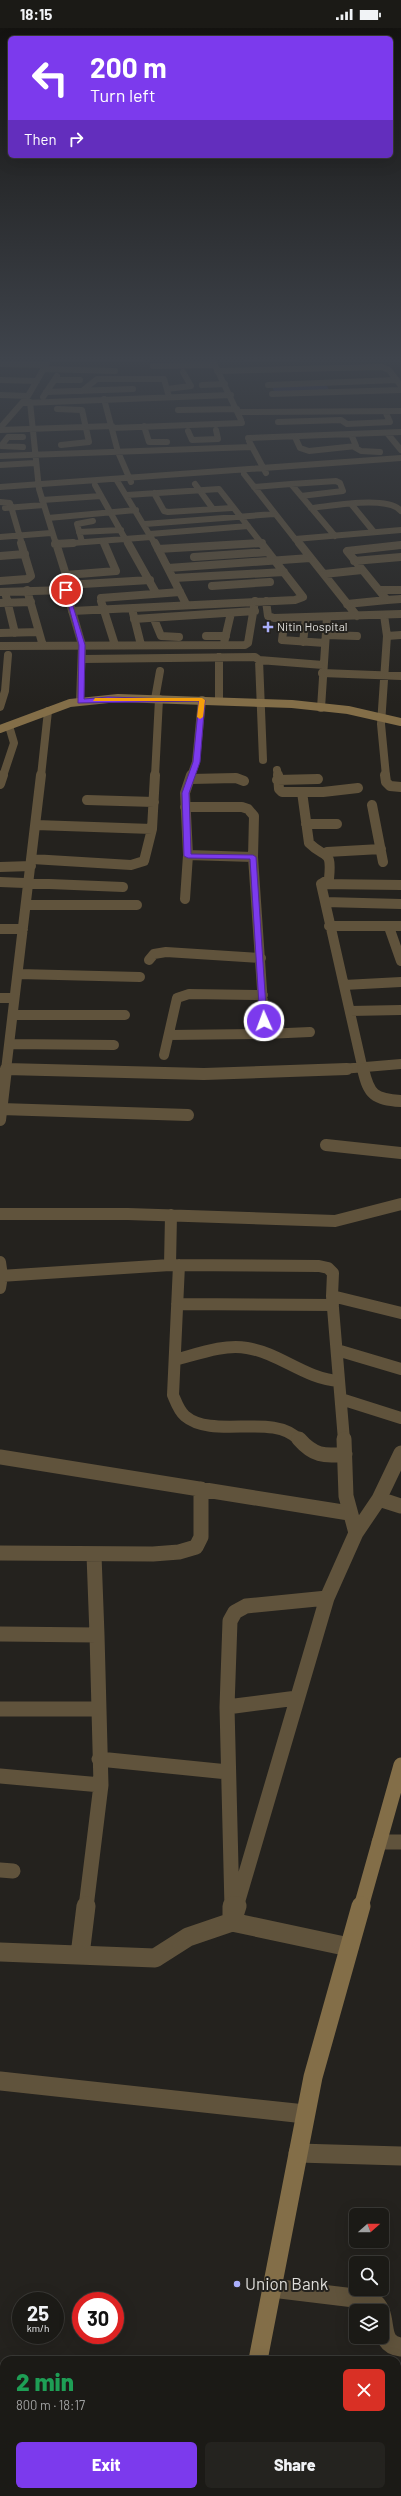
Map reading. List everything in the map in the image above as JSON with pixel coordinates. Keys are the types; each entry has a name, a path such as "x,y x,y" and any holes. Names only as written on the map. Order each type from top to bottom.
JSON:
{"street":[{"path":"128,474 130,480"},
{"path":"0,491 217,474"},
{"path":"130,480 242,474"},
{"path":"244,474 274,514 357,616"},
{"path":"22,478 38,477 39,487 51,533 66,575 66,587 82,645 83,659 80,701"},
{"path":"190,478 213,509"},
{"path":"0,487 95,485 118,481"},
{"path":"118,481 145,524 186,604"},
{"path":"254,487 336,481 340,482 343,491 301,496"},
{"path":"291,484 335,536"},
{"path":"95,485 114,520 127,539 156,593"},
{"path":"72,610 186,604 217,594 277,591 303,597 241,516 232,508 220,489 199,489 126,495"},
{"path":"154,493 164,511 168,512 232,508"},
{"path":"0,509 68,498 101,496"},
{"path":"68,498 73,507 136,510"},
{"path":"0,502 10,503 31,577 0,580"},
{"path":"311,508 389,502 401,511"},
{"path":"352,505 374,532"},
{"path":"48,518 108,509"},
{"path":"145,524 274,514"},
{"path":"82,542 77,525 79,522 114,520"},
{"path":"55,544 127,539 150,535 248,526"},
{"path":"79,532 121,530"},
{"path":"295,539 401,530"},
{"path":"0,537 51,533"},
{"path":"66,575 116,571 104,541"},
{"path":"158,549 262,543"},
{"path":"387,600 381,590 347,552 348,550 401,545"},
{"path":"15,547 22,546"},
{"path":"190,547 198,566"},
{"path":"194,557 268,552"},
{"path":"0,556 25,554"},
{"path":"354,561 401,557"},
{"path":"168,568 310,558"},
{"path":"324,574 362,570"},
{"path":"174,578 284,572"},
{"path":"263,573 277,591"},
{"path":"206,576 217,594 255,601 266,601 277,591"},
{"path":"15,633 4,603 2,592 150,580"},
{"path":"97,584 115,645"},
{"path":"28,590 43,646"},
{"path":"381,590 401,590"},
{"path":"101,598 180,592"},
{"path":"348,604 382,602 401,599"},
{"path":"0,646 248,643 255,611 255,601"},
{"path":"266,601 268,616 285,618 401,614"},
{"path":"4,603 31,602"},
{"path":"167,605 172,618"},
{"path":"141,645 134,616 154,619 255,611"},
{"path":"224,644 230,613"},
{"path":"384,615 387,636 382,717 386,782 390,786 401,787"},
{"path":"321,708 327,617"},
{"path":"285,618 281,639 325,643"},
{"path":"303,642 306,618"},
{"path":"154,619 161,636 226,636"},
{"path":"0,633 39,632"},
{"path":"326,635 357,636"},
{"path":"387,636 401,635"},
{"path":"0,707 5,691 8,655"},
{"path":"83,659 252,656 259,660 323,669 401,676"},
{"path":"219,657 220,700"},
{"path":"259,660 263,760"},
{"path":"0,866 32,863 140,864 144,861 152,829 157,699 160,671"},
{"path":"0,729 80,701 157,699 260,702 321,708 382,717 401,722"},
{"path":"184,898 188,856 184,807 185,793 196,762 202,700"},
{"path":"0,1120 4,1065 9,1044 32,863 48,711"},
{"path":"0,784 13,750 14,743 9,726"},
{"path":"277,770 277,780 282,792 358,788"},
{"path":"191,779 236,778 244,781"},
{"path":"277,780 318,779"},
{"path":"302,792 309,844 313,848 327,852 381,849"},
{"path":"87,800 154,802"},
{"path":"372,805 383,862"},
{"path":"184,807 248,809 254,816 253,857 261,958 264,1034"},
{"path":"306,824 337,824"},
{"path":"36,825 152,829"},
{"path":"321,884 329,879 329,857 327,852"},
{"path":"188,856 253,857"},
{"path":"0,882 123,887"},
{"path":"321,884 401,885"},
{"path":"321,884 329,926 367,1088 372,1095 380,1098 401,1101"},
{"path":"325,902 401,904"},
{"path":"26,905 137,905"},
{"path":"329,926 401,926"},
{"path":"389,927 401,961"},
{"path":"0,929 23,929"},
{"path":"149,960 154,954 166,952 261,958"},
{"path":"18,974 140,978"},
{"path":"344,985 401,982"},
{"path":"164,1056 176,1002 182,996 263,995"},
{"path":"0,998 14,998"},
{"path":"350,1011 401,1010"},
{"path":"13,1015 125,1015"},
{"path":"169,1035 310,1032"},
{"path":"9,1044 114,1045"},
{"path":"4,1065 181,1075 362,1069 401,1064"},
{"path":"1,1104 188,1115"},
{"path":"326,1145 401,1153"},
{"path":"0,1214 171,1215 335,1221 401,1204"},
{"path":"171,1215 177,1304 173,1395 179,1408 188,1418 196,1421 222,1425 283,1428 292,1431 312,1453 319,1456 345,1454"},
{"path":"0,1262 1,1280 175,1265 319,1266 328,1268 333,1273 333,1300 345,1454 346,1496 349,1513 356,1533"},
{"path":"177,1304 333,1300 401,1313"},
{"path":"175,1360 218,1350 247,1348 270,1355 310,1377 328,1381 339,1380"},
{"path":"337,1350 401,1370"},
{"path":"341,1399 401,1418"},
{"path":"232,1922 327,1598 356,1533 379,1499 401,1453"},
{"path":"0,1457 349,1513"},
{"path":"0,1553 94,1555 166,1554 196,1547 201,1537 201,1489"},
{"path":"379,1499 401,1506"},
{"path":"80,1955 101,1785 99,1759 94,1555"},
{"path":"232,1922 227,1707 230,1621 235,1612 246,1606 327,1598"},
{"path":"0,1634 97,1635"},
{"path":"227,1707 298,1698"},
{"path":"0,1709 98,1709"},
{"path":"99,1759 228,1772"},
{"path":"259,2356 312,2077 401,1765"},
{"path":"0,1776 101,1785"},
{"path":"379,1842 401,1842"},
{"path":"0,1952 155,1958 188,1937 232,1922 349,1947"},
{"path":"0,2081 305,2114"},
{"path":"298,2154 401,2156"},
{"path":"272,2288 375,2302 383,2310 387,2341 392,2346 401,2347"}],"slow traffic":[{"path":"95,700 202,700 200,717"}],"place":[{"name":"Nitin Hospital","path":"268,627"},
{"name":"Union Bank","path":"237,2284"}],"route":[{"path":"66,590 82,645 83,659 80,701 108,699 202,700 196,762 185,793 184,807 188,856 253,857 261,958 264,1021"}]}
